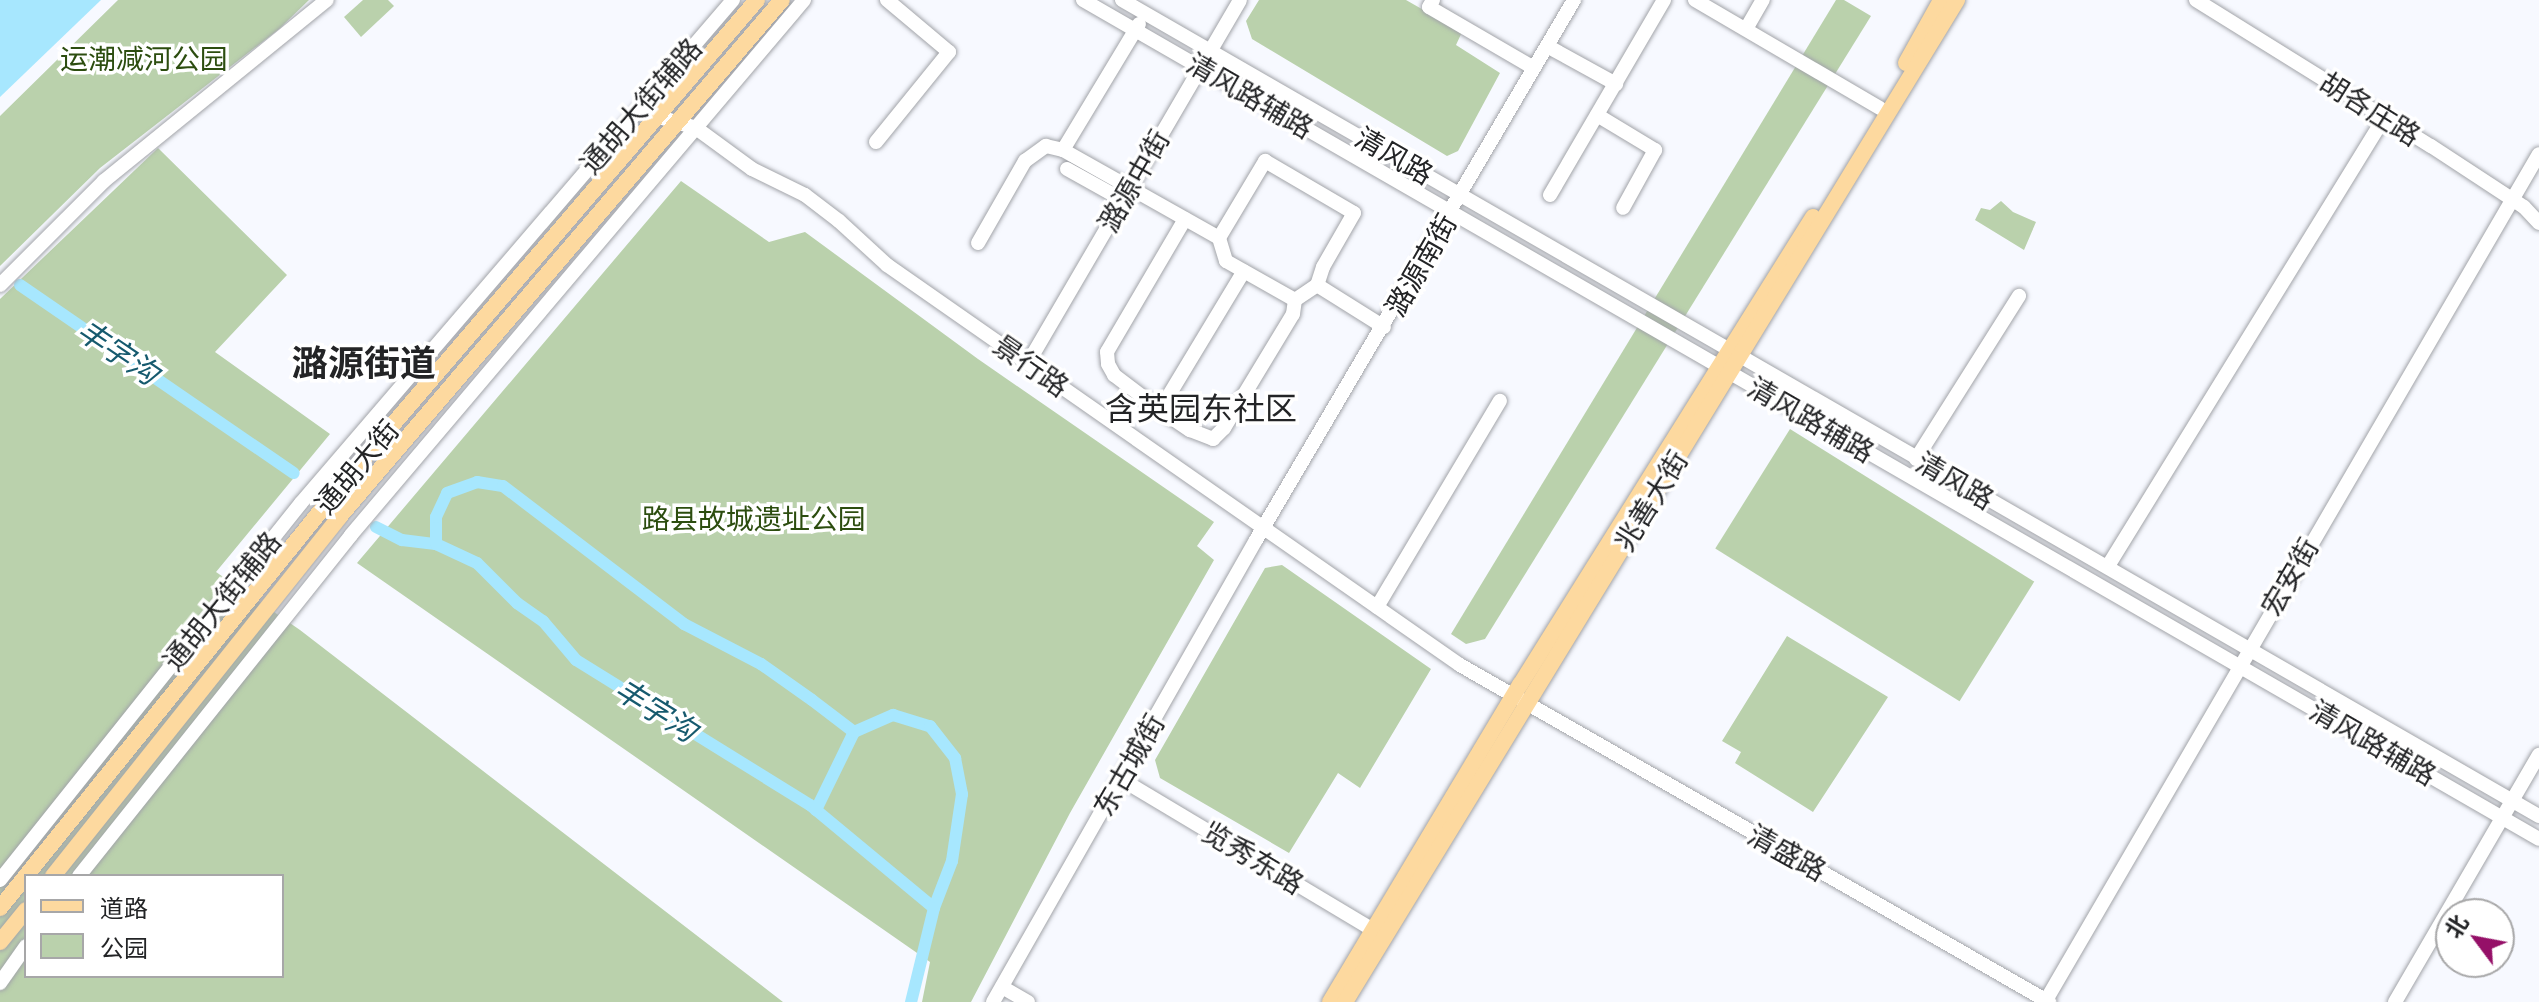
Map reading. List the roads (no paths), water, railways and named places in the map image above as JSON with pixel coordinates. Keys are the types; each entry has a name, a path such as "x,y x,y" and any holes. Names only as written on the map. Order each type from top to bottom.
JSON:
{"main road":[{"name":"通胡大街","path":"27,874 352,472 757,0"},
{"name":"通胡大街","path":"55,874 340,516 782,0"},
{"name":"兆善大街","path":"1735,355 1941,0"},
{"name":"兆善大街","path":"1345,1002 1380,934 1520,698 1957,0"},
{"name":"通胡大街","path":"0,908 24,878"},
{"path":"0,942 24,912"},
{"name":"兆善大街","path":"1330,1002 1380,934"}],"street":[{"path":"0,285 104,181 327,0"},
{"name":"通胡大街辅路","path":"0,880 301,503 733,0"},
{"name":"通胡大街辅路","path":"81,874 351,535 804,0"},
{"path":"876,142 949,52 887,0"},
{"name":"清风路辅路","path":"1083,0 2539,839"},
{"name":"清风路","path":"1122,0 2539,816"},
{"name":"潞源中街","path":"1028,363 1240,0"},
{"path":"1433,0 1429,7 1534,68"},
{"name":"潞源南街","path":"1264,527 1574,0"},
{"path":"1550,195 1664,0"},
{"path":"1695,0 1880,108"},
{"path":"1746,29 1763,0"},
{"name":"胡各庄路","path":"2196,0 2511,199 2539,223"},
{"path":"1063,150 1146,14"},
{"path":"1547,46 1616,84"},
{"path":"1597,115 1655,150 1623,208"},
{"name":"景行路","path":"656,116 696,128 752,169 805,195 887,265 1460,665 1520,698"},
{"path":"2108,566 2384,118"},
{"path":"978,243 1025,161 1046,146 1063,150 1126,194"},
{"name":"宏安街","path":"2047,1001 2248,649 2539,154"},
{"path":"1185,219 1107,352 1108,364 1114,375 1160,410 1190,430 1213,439 1224,428 1293,314 1295,300 1317,285 1323,267 1354,213 1265,161 1219,238"},
{"path":"1067,169 1185,219 1219,238 1226,261 1295,300"},
{"path":"1160,410 1244,271"},
{"path":"1317,285 1384,327"},
{"path":"1916,459 2019,296"},
{"path":"1377,607 1500,401"},
{"name":"东古城街","path":"993,1002 1264,527"},
{"name":"清盛路","path":"1520,698 2047,1001"},
{"path":"2395,1002 2539,755"},
{"name":"览秀东路","path":"1121,779 1380,934"},
{"path":"0,983 24,949"},
{"path":"1002,987 1028,1002"}],"water":[{"path":"0,0 101,0 0,97"}],"waterway":[{"name":"丰字沟","path":"20,285 294,473"},
{"path":"436,544 436,517 447,493 477,482 503,486 684,624 761,664 854,732 816,810"},
{"name":"丰字沟","path":"376,527 402,540 436,544 477,563 517,603 543,621 576,660 810,805 934,908"},
{"path":"854,732 893,715 930,726 955,758 962,794 952,861 934,908 911,1002"}],"district":[{"name":"潞源街道","path":"364,363"},
{"name":"含英园东社区","path":"1201,408"}],"park label":[{"name":"运潮减河公园","path":"144,59"},
{"name":"路县故城遗址公园","path":"754,519"}]}
